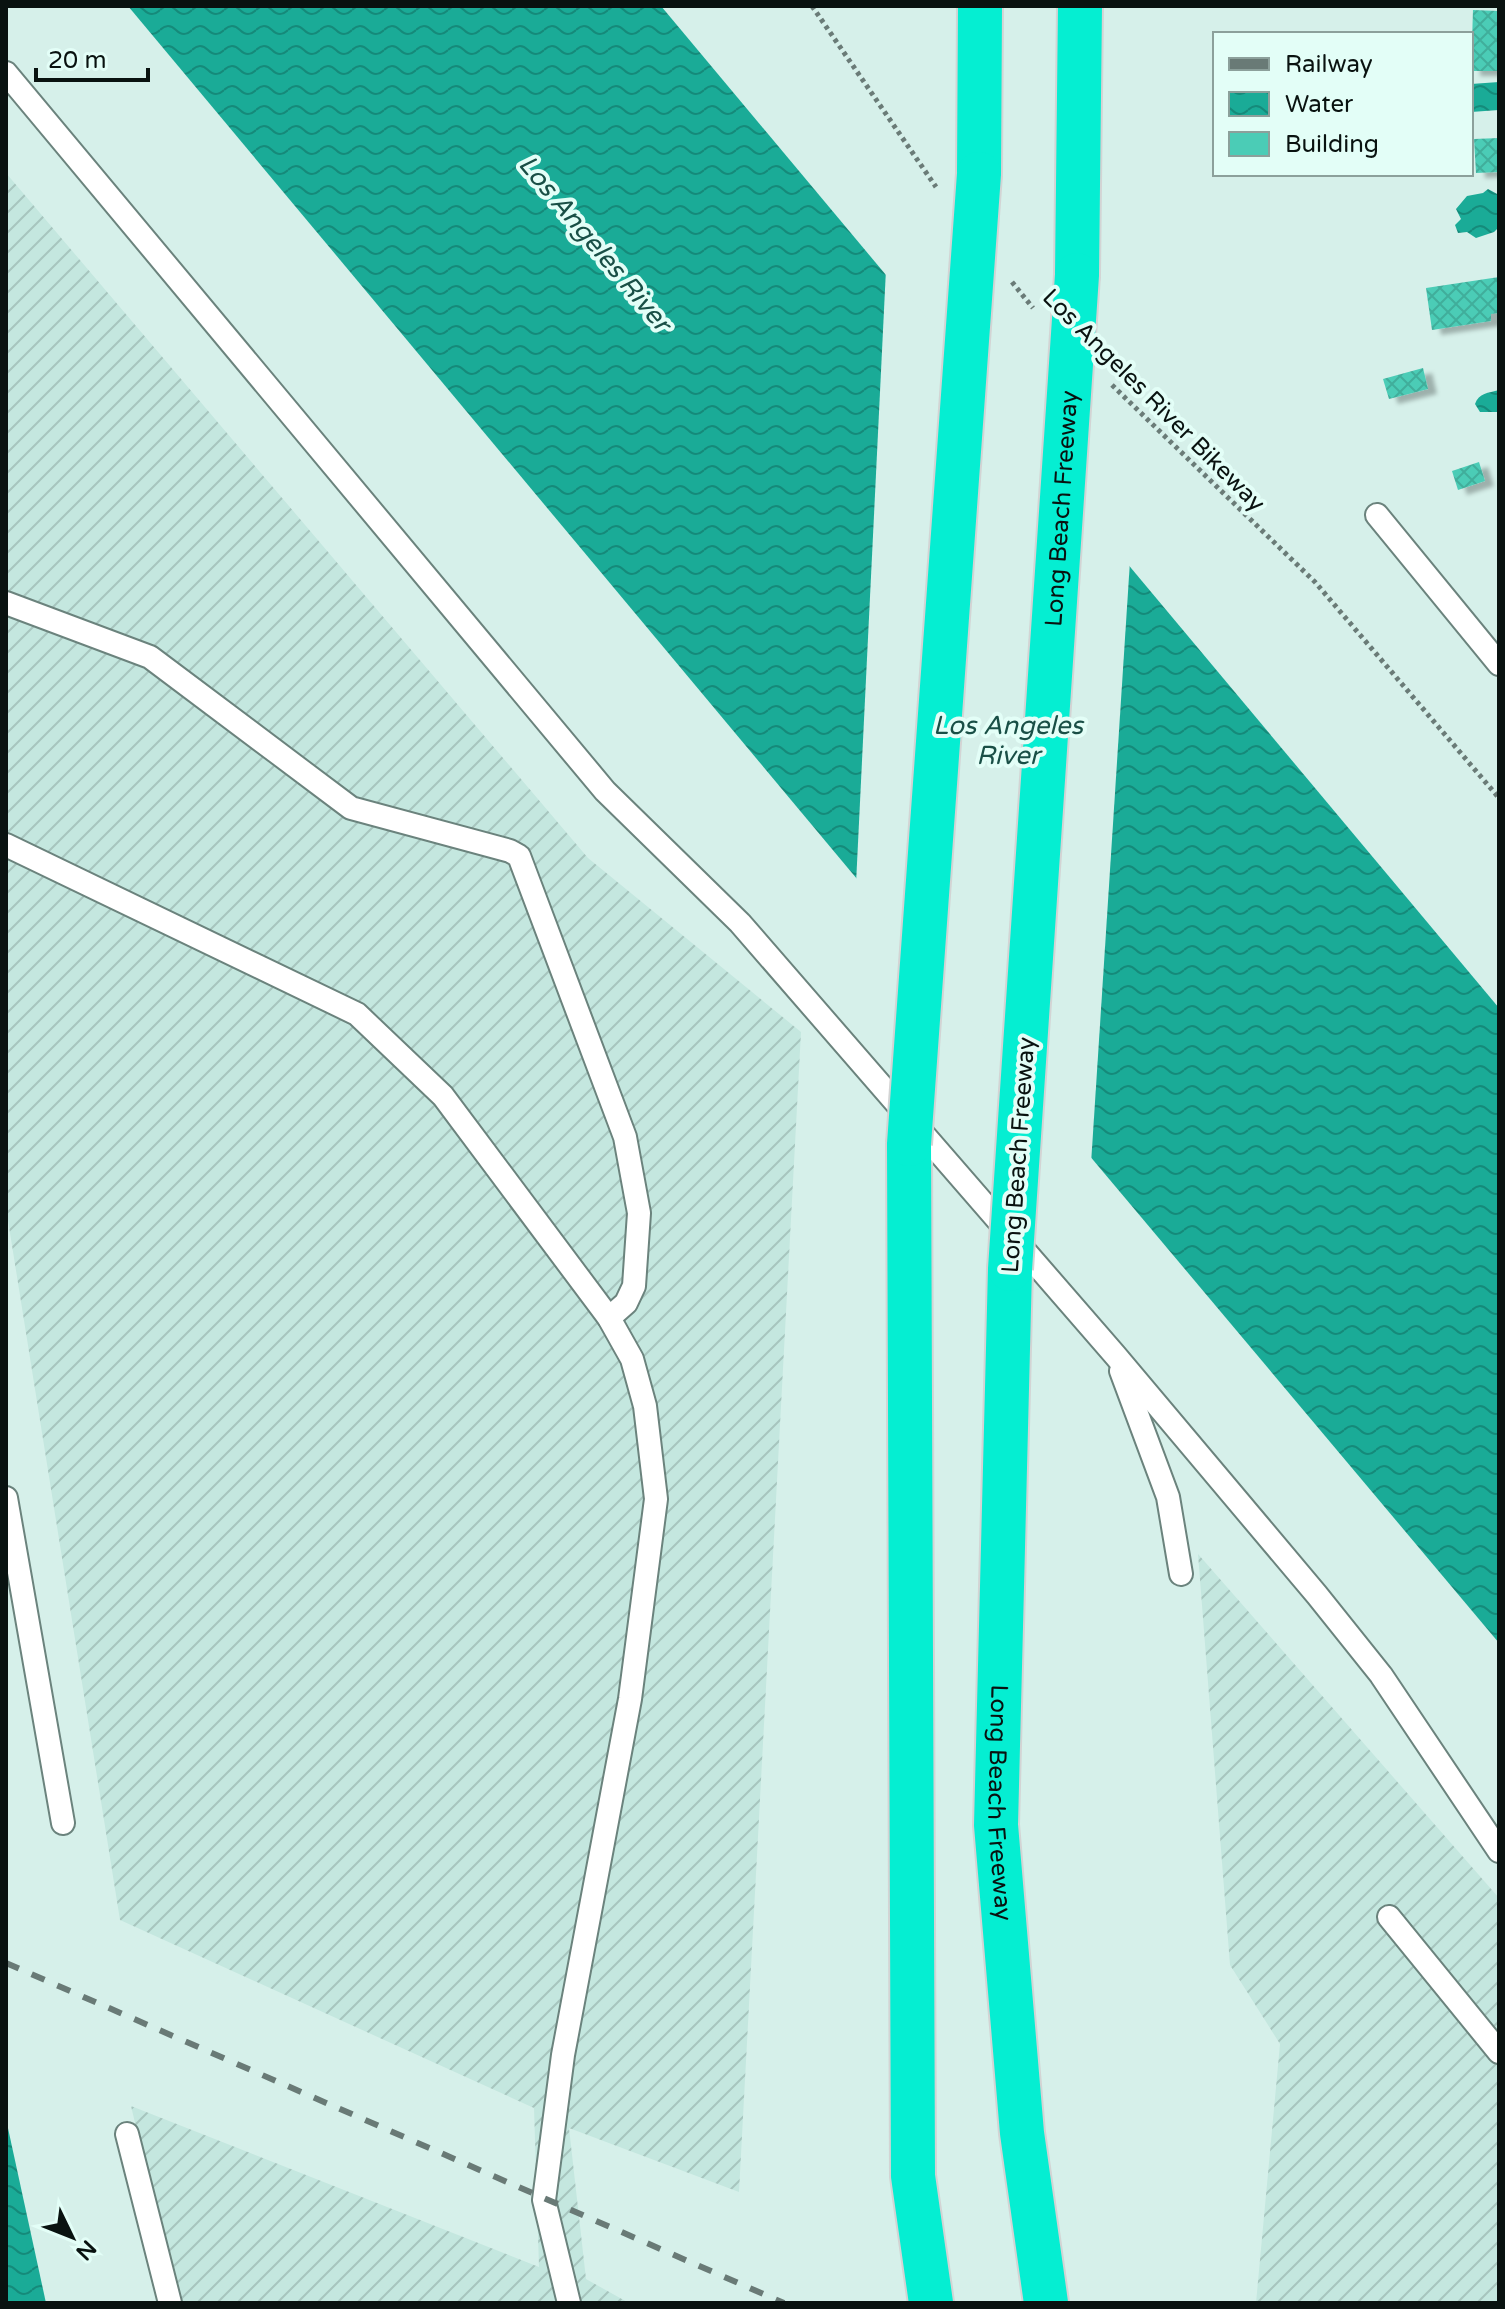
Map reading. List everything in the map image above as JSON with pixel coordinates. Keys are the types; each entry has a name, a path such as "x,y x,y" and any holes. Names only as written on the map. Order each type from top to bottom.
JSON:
{"highway":[{"path":"930,2301 913,2176 909,1144 979,174 980,6"},
{"name":"Long Beach Freeway","path":"1046,2303 1022,2133 996,1825 1010,1269 1077,275 1080,6"}],"lane":[{"path":"6,73 605,791 740,923 1115,1355 1381,1675 1499,1851"},
{"path":"1377,515 1499,664"},
{"path":"6,603 150,657 351,808 519,856 625,1137 639,1213 634,1286 626,1303 609,1318"},
{"path":"6,845 357,1014 443,1096 609,1318 632,1359 645,1406 656,1499 630,1699 563,2055 544,2200 569,2303"},
{"path":"1115,1355 1168,1497 1181,1574"},
{"path":"6,1498 63,1823"},
{"path":"1389,1917 1499,2052"},
{"path":"127,2134 170,2303"}],"path":[{"path":"812,6 939,191"},
{"name":"Los Angeles River Bikeway","path":"1007,275 1035,311"},
{"name":"Los Angeles River Bikeway","path":"1102,376 1315,582 1499,798"}],"shaded area":[{"path":"6,173 588,858 801,1032 739,2192 569,2128 586,2279 629,2303 178,2303 131,2106 539,2267 534,2108 120,1920 6,1208"},
{"path":"1198,1554 1499,1898 1499,2303 1256,2303 1280,2044 1230,1965"}],"water":[{"name":"Los Angeles River","path":"128,6 661,6 1499,1008 1499,1643 847,867"},
{"path":"1499,82 1499,110 1473,112 1473,84"},
{"path":"1488,189 1499,195 1499,227 1476,238 1467,232 1458,233 1455,225 1461,219 1456,209 1467,196"},
{"path":"1499,390 1499,412 1480,412 1475,404 1479,398"},
{"path":"6,2119 46,2303 6,2303"}],"pier":[{"path":"886,269 1130,561 1091,1164 856,884"}],"building":[{"path":"1473,10 1499,11 1499,71 1473,71"},
{"path":"1499,138 1499,172 1476,173 1474,139"},
{"path":"1499,277 1499,313 1491,314 1491,321 1432,330 1426,288"},
{"path":"1423,368 1428,389 1389,399 1383,379"},
{"path":"1479,462 1485,481 1458,490 1452,471"}],"railway":[{"path":"6,1963 784,2303"}]}
